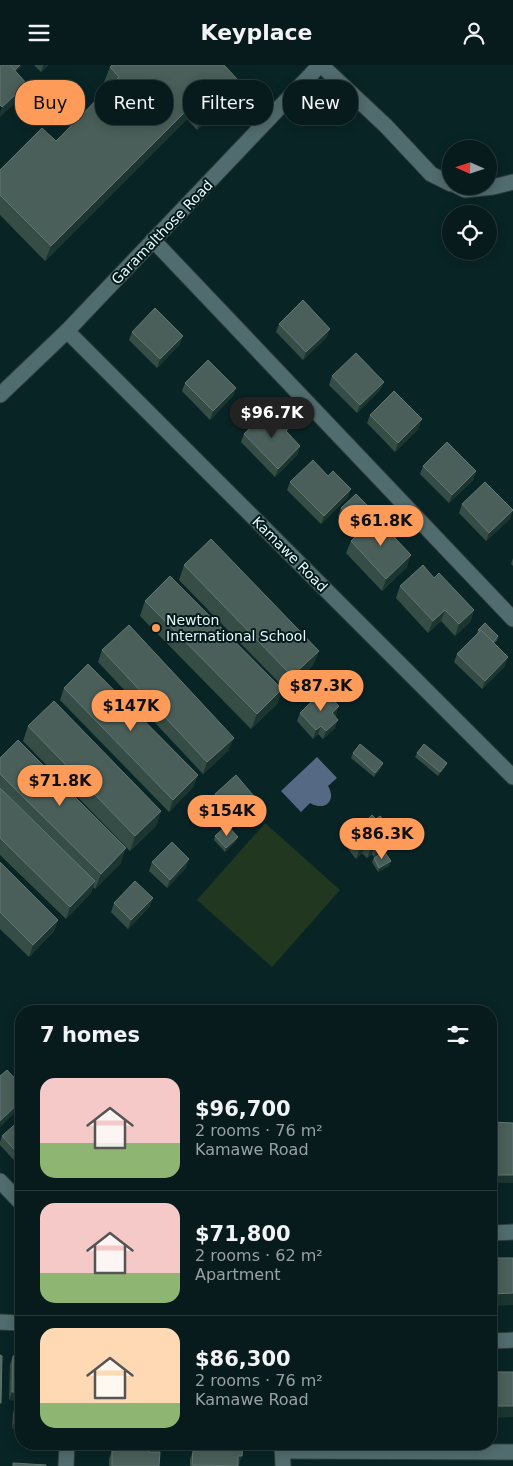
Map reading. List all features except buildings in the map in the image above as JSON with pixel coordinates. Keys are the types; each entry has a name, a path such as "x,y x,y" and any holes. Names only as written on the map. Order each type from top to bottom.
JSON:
{"street":[{"path":"321,65 386,126 431,174 442,180"},
{"name":"Garamalthose Road","path":"0,395 67,331 321,65"},
{"path":"498,186 513,182"},
{"path":"153,240 513,619"},
{"name":"Kamawe Road","path":"67,331 513,777"},
{"path":"0,1181 15,1197"},
{"path":"497,1233 513,1232"},
{"path":"0,1322 15,1323"},
{"path":"497,1341 513,1340"},
{"path":"66,1466 67,1450"},
{"path":"282,1450 283,1466"},
{"path":"421,1450 513,1452"}],"green space":[{"path":"265,823 340,890 272,967 197,900"}],"water":[{"path":"317,757 337,778 328,786 331,796 328,803 320,806 310,803 301,812 281,791"}],"place":[{"name":"Newton International School","path":"156,628"}]}
